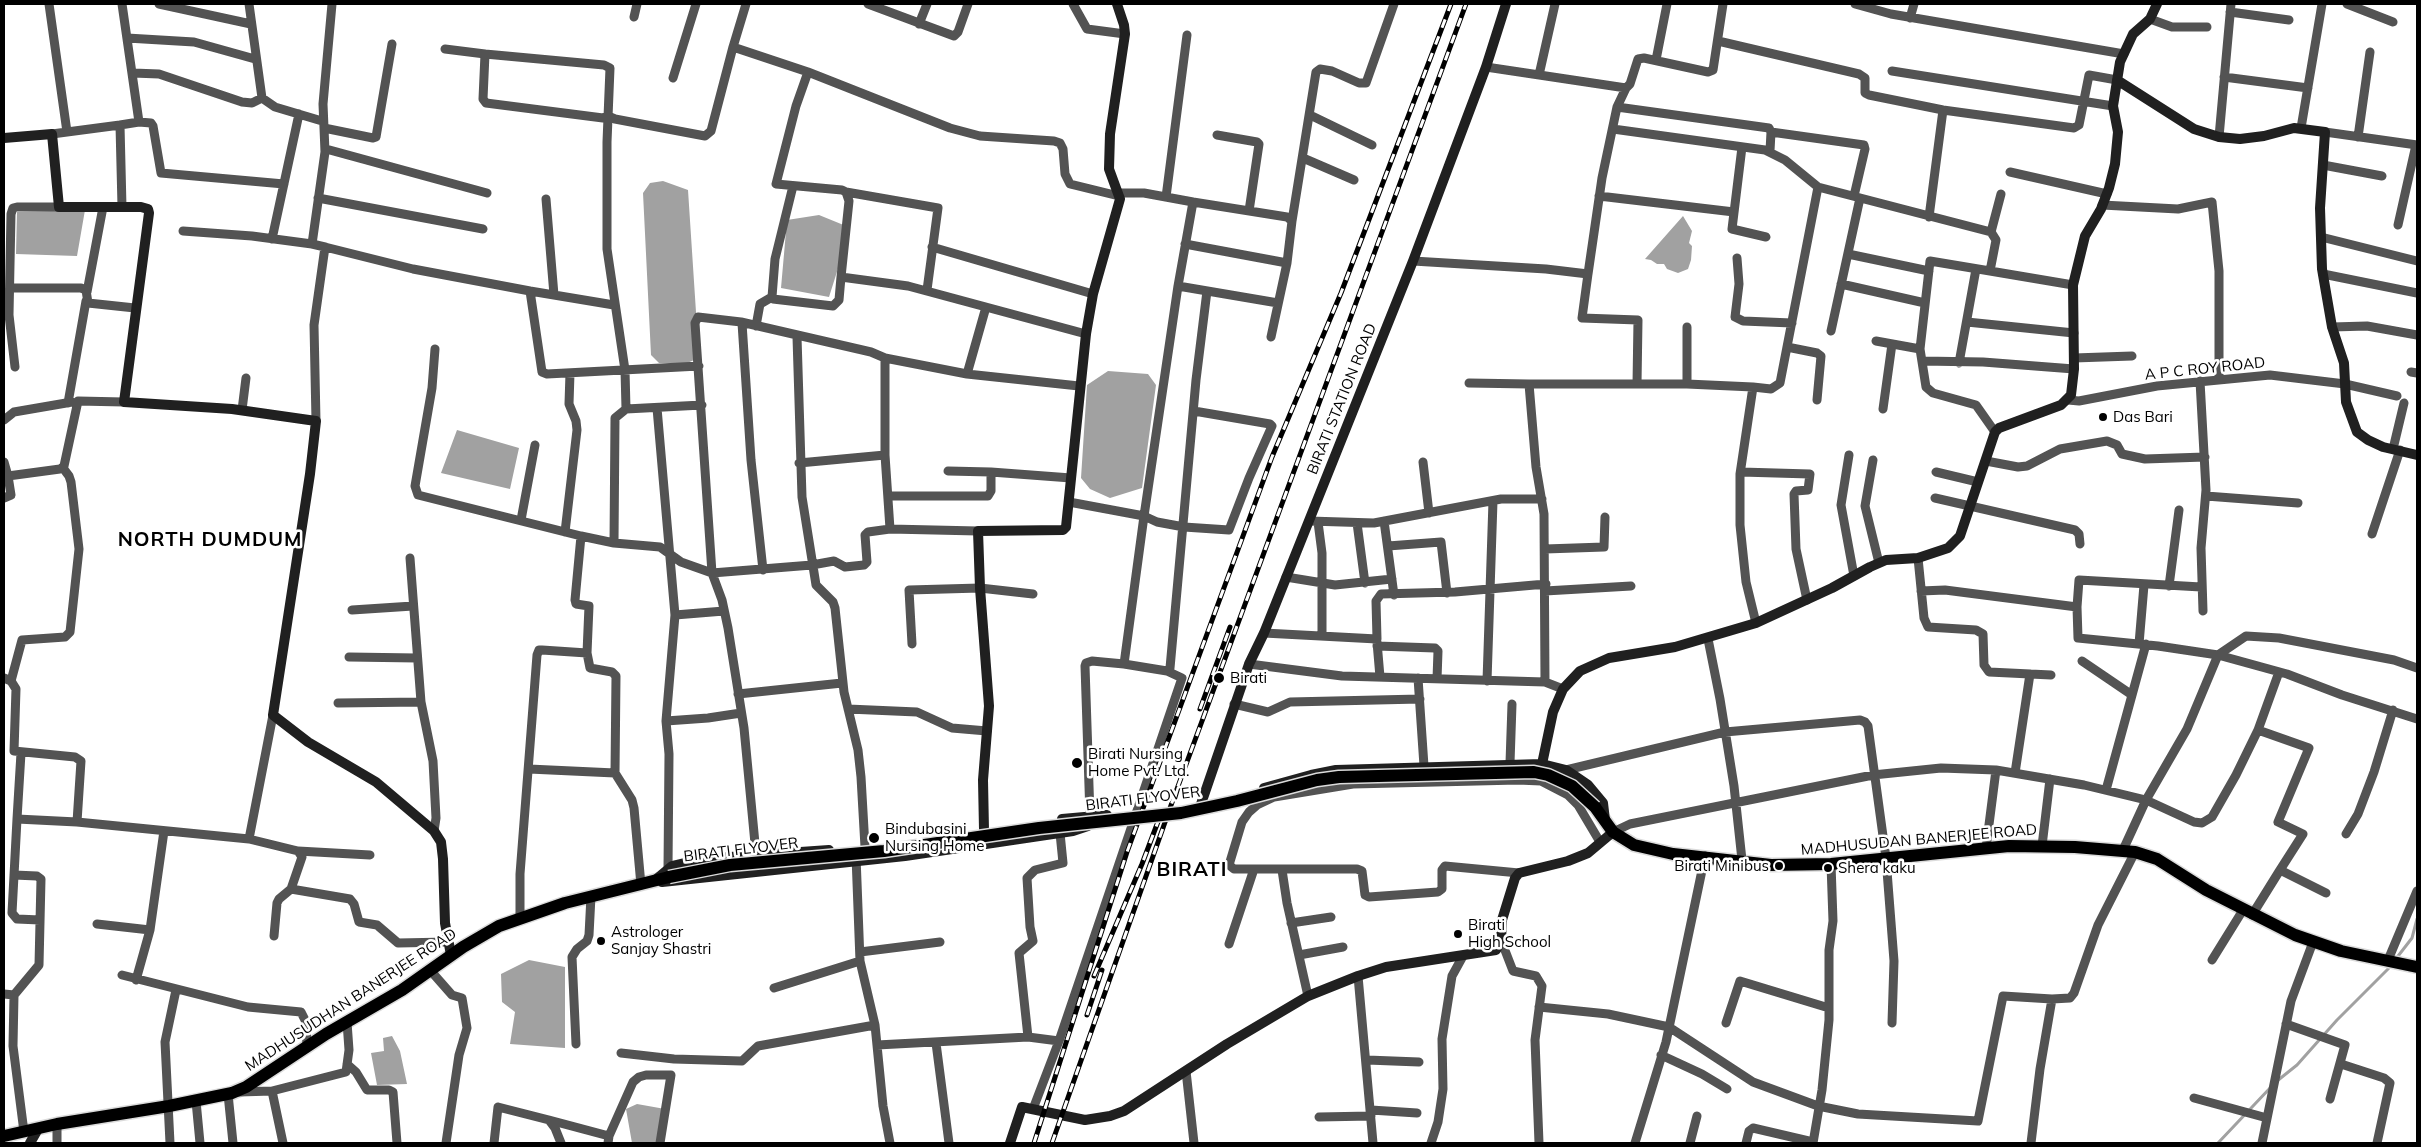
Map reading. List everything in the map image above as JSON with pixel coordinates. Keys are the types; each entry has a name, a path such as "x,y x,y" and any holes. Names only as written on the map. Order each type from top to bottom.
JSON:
{"main road":[{"name":"BIRATI FLYOVER","path":"641,885 654,881 668,873 730,865 884,851 1038,828 1180,813 1237,801 1317,780 1339,777 1534,772 1548,775 1572,786 1595,807 1613,832"},
{"name":"MADHUSUDAN BANERJEE ROAD","path":"1613,832 1634,845 1673,854 1789,866 1831,864 1986,848 2042,846 2129,851 2157,860 2206,890 2313,942 2341,951 2417,967"},
{"name":"MADHUSUDHAN BANERJEE ROAD","path":"4,1136 27,1138 38,1129 57,1124 196,1101 246,1087 347,1022 402,990 451,955 499,926 520,917 591,896 641,885"}],"street":[{"path":"49,4 67,132"},
{"path":"122,4 139,122"},
{"path":"159,4 251,24"},
{"path":"249,4 255,59 262,98 276,107 323,124 373,138 376,137 392,44"},
{"path":"312,244 326,149 323,124 332,4"},
{"path":"634,17 637,4"},
{"path":"673,78 696,4"},
{"path":"608,116 614,120 708,135 714,122 746,4"},
{"path":"868,4 954,36 958,32 966,4"},
{"path":"919,24 927,4"},
{"path":"1072,4 1087,29 1125,34"},
{"path":"435,349 432,388 415,486 416,493 581,536 614,543 654,545 670,553 681,562 712,573 812,565 834,560 845,567 866,564 868,559 866,533 890,529 1063,530 1066,527 1069,502 1079,386 1086,334 1093,294 1119,195 1109,169 1110,142 1125,34 1117,4"},
{"path":"1271,337 1287,263 1292,221 1317,70 1332,71 1359,83 1366,83 1394,4"},
{"name":"BIRATI STATION ROAD","path":"1201,804 1249,664 1264,633 1286,578 1314,522 1486,67 1506,4"},
{"path":"1539,75 1555,4"},
{"path":"1656,60 1667,4"},
{"path":"1637,384 1638,320 1582,318 1599,196 1612,129 1617,107 1626,88 1630,84 1638,59 1656,60 1708,72 1714,67 1723,4"},
{"path":"1855,4 1910,18 2124,54"},
{"path":"1910,18 1914,4"},
{"path":"1542,764 1553,712 1563,688 1580,672 1609,658 1657,651 1708,639 1756,623 1807,600 1886,560 1918,558 1948,548 1960,536 1995,432 1999,428 2068,400 2073,388 2073,285 2085,236 2107,194 2118,147 2118,132 2113,106 2124,54 2133,34 2150,18 2157,4"},
{"path":"2301,128 2322,4"},
{"path":"2347,4 2393,22"},
{"path":"2219,137 2230,8 2289,20"},
{"path":"2150,18 2172,27 2207,27"},
{"path":"1166,197 1187,35"},
{"path":"127,38 194,42 255,59"},
{"path":"1718,40 1859,74 1865,78 1866,94 1943,110 2074,128 2079,124 2082,101 2089,75 2118,80 2194,130 2219,137 2240,139 2301,128 2417,145 2398,225"},
{"path":"733,47 808,72 950,128 980,136 1060,143 1063,149 1065,174 1070,184 1119,195 1144,193 1287,217 1292,221"},
{"path":"445,49 608,66 611,74 608,116 608,249 614,306 625,370 626,409"},
{"path":"2358,137 2370,52"},
{"path":"486,54 484,102 603,118 608,116"},
{"path":"1486,67 1626,88"},
{"path":"1892,71 2113,106"},
{"path":"808,72 796,106 775,182 778,185 842,190 938,208 927,290"},
{"path":"133,73 159,74 242,102 252,103 262,98"},
{"path":"2224,77 2308,88"},
{"path":"1617,107 1769,128 1772,132 1864,145 1865,149 1848,254 1831,331"},
{"path":"1929,216 1943,110"},
{"path":"272,239 299,114"},
{"path":"1310,115 1372,145"},
{"path":"4,138 52,134 139,122 151,123 161,172 284,184"},
{"path":"120,124 122,207"},
{"path":"1612,129 1770,151 1785,160 1818,187 1992,232"},
{"path":"1770,151 1772,132"},
{"path":"2325,132 2320,208 2323,274 2332,327 2344,363 2346,402 2357,432 2368,440 2417,455"},
{"path":"52,134 59,207"},
{"path":"1217,135 1258,143 1249,211"},
{"path":"1742,147 1734,212 1734,230 1766,237"},
{"path":"326,149 488,192"},
{"path":"1303,158 1354,180"},
{"path":"2323,165 2382,176"},
{"path":"2010,172 2107,194"},
{"path":"772,298 775,259 792,186"},
{"path":"1468,383 1687,384 1771,388 1780,383 1818,187"},
{"path":"772,298 777,301 833,306 839,300 849,201 846,192"},
{"path":"1990,271 1996,240 1992,232 2001,194"},
{"path":"1599,196 1734,212"},
{"path":"318,198 483,229"},
{"path":"546,199 554,295"},
{"path":"1124,664 1178,286 1193,202"},
{"path":"2102,205 2178,209 2212,202 2218,271 2219,379"},
{"path":"15,367 9,315 12,210 17,207 144,207 149,213 124,402"},
{"path":"63,468 66,462 86,296 103,208"},
{"path":"183,232 312,244 413,269 614,306"},
{"path":"2321,236 2417,261"},
{"path":"1185,244 1287,263"},
{"path":"932,246 1093,294"},
{"path":"249,838 273,715 310,474 316,421 314,326 325,247"},
{"path":"1848,254 1929,271"},
{"path":"1737,258 1739,284 1735,317 1743,321 1792,323"},
{"path":"1413,261 1546,269 1588,274"},
{"path":"1995,432 1976,405 1933,393 1926,387 1920,350 1930,261 2073,285"},
{"path":"1959,362 1976,269"},
{"path":"2323,274 2417,293"},
{"path":"841,278 927,290 1086,334"},
{"path":"1841,284 1925,302"},
{"path":"1178,286 1278,303"},
{"path":"10,288 81,288 91,304 135,308"},
{"path":"530,291 542,372 547,374 699,366"},
{"path":"1167,671 1170,668 1207,291"},
{"path":"756,326 760,304 772,298"},
{"path":"967,374 986,307"},
{"path":"756,854 738,694 724,611 712,573 695,323 698,317 742,323 797,337 857,348 885,358 967,374 1079,386"},
{"path":"1967,322 2074,333"},
{"path":"742,323 751,460 763,570"},
{"path":"2332,327 2367,326 2417,336"},
{"path":"1687,327 1687,384"},
{"path":"797,337 799,463 802,497 817,588 832,602 835,608 842,683 861,777 860,848 856,861 860,956 875,1025 883,1106 890,1143"},
{"path":"1876,340 1920,350"},
{"path":"1883,409 1892,344"},
{"path":"1787,347 1818,353 1821,356 1817,400"},
{"path":"2074,358 2132,356"},
{"path":"885,358 885,455 890,529"},
{"path":"1922,361 1983,362 2074,369"},
{"path":"565,532 576,430 576,421 569,404 570,373"},
{"name":"A P C ROY ROAD","path":"2068,400 2079,401 2157,386 2270,375 2346,384 2397,396"},
{"path":"242,410 246,378"},
{"path":"2200,381 2206,496 2201,548 2203,611"},
{"path":"1529,384 1536,467 1542,499 1545,549 1545,682"},
{"path":"1753,387 1741,472 1740,525 1746,582 1756,623"},
{"path":"4,420 14,412 73,402 124,402 242,410 316,421"},
{"path":"2372,534 2396,450 2404,403"},
{"path":"614,543 615,418 626,409 702,405"},
{"path":"657,408 675,615 666,721 669,754 668,873 701,859 860,848 1090,816 1201,804 1326,772 1424,766 1542,764 1566,770 1595,793 1603,803 1605,821"},
{"path":"1069,502 1144,516 1157,522 1231,530 1252,470 1272,429 1270,424 1194,411"},
{"path":"1986,461 2027,466 2060,449 2107,442 2117,445 2122,454 2145,458 2205,456"},
{"path":"521,520 535,445"},
{"path":"799,463 885,455"},
{"path":"1849,455 1841,505 1854,576"},
{"path":"1873,460 1866,506 1879,563"},
{"path":"4,462 11,495 4,498"},
{"path":"1423,462 1428,513"},
{"path":"8,476 63,468"},
{"path":"63,468 71,482 79,549 70,632 65,637 22,640 7,679 16,689 14,752 81,760 77,822"},
{"path":"948,471 1071,478"},
{"path":"888,496 988,496 991,491 991,472"},
{"path":"1741,472 1810,474 1808,490 1796,491 1794,494 1796,548 1807,600"},
{"path":"1936,472 1978,482"},
{"path":"2206,496 2298,503"},
{"path":"1935,498 2075,530 2079,534 2080,544"},
{"path":"1322,636 1322,553 1314,522 1357,523 1384,521 1493,501 1542,499"},
{"path":"1487,680 1492,589 1493,501"},
{"path":"2169,586 2179,510"},
{"path":"1545,549 1604,546 1605,517"},
{"path":"1384,521 1394,594"},
{"path":"1357,523 1365,582"},
{"path":"978,531 980,588 988,686 982,802 984,830"},
{"path":"581,536 575,600 576,604 589,606 587,653 590,668 612,672 616,676 615,774 632,800 634,808 641,885"},
{"path":"1388,546 1442,542 1447,593"},
{"path":"410,558 420,702 434,761 436,818 434,831"},
{"path":"1918,558 1924,618 1928,626 1980,631 1985,637 1986,669 1989,672 2051,675"},
{"path":"1286,578 1323,585 1392,580"},
{"path":"2201,587 2079,580 2077,607 2078,638 2142,644 2218,655 2279,672 2417,719"},
{"path":"2106,790 2132,695 2142,644 2144,585"},
{"path":"1380,677 1376,598 1381,594 1631,586"},
{"path":"912,644 908,590 980,588 1033,594"},
{"path":"1921,592 1945,590 2077,607"},
{"path":"352,610 413,606"},
{"path":"675,615 724,611"},
{"path":"1264,633 1322,636 1434,648 1438,651 1436,679"},
{"path":"1539,1007 1608,1014 1669,1027 1752,1082 1818,1106 1858,1114 1978,1120 2003,996 2052,999 2070,998 2074,993 2098,925 2129,851 2146,800 2187,729 2218,655 2246,636 2279,638 2394,660 2417,668"},
{"path":"1708,639 1726,732 1742,860"},
{"path":"520,917 520,874 538,652 542,650 587,653"},
{"path":"349,657 417,658"},
{"path":"2082,660 2132,695"},
{"path":"654,881 679,882 762,870 856,861 1073,831 1089,825 1086,663 1092,661 1124,664 1167,671 1182,678 1059,1041 1033,1109"},
{"path":"1249,664 1342,676 1545,682 1563,688"},
{"path":"1600,842 1578,804 1568,795 1541,781 1353,784 1274,797 1253,807 1242,822 1229,865 1232,869 1360,870 1363,873 1365,894 1369,897 1438,892 1442,889 1442,870 1445,866 1519,873 1588,854 1613,832 1630,824 1874,775 1941,768 1996,770 2106,790 2146,800 2194,822 2202,823 2212,816 2236,775 2258,730 2279,672"},
{"path":"2015,773 2030,674"},
{"path":"1418,678 1424,766"},
{"path":"738,694 842,683"},
{"path":"1234,704 1268,712 1290,702 1420,699"},
{"path":"338,703 420,702"},
{"path":"1510,764 1512,704"},
{"path":"848,709 916,712 952,728 987,731"},
{"path":"2346,834 2358,814 2374,772 2393,710"},
{"path":"666,721 708,718 740,713"},
{"path":"273,715 308,742 376,782 434,831 441,842 443,897 451,955"},
{"path":"1566,770 1726,732 1860,720 1865,722 1868,726 1886,858 1894,960 1892,1023"},
{"path":"2212,960 2280,870 2303,834 2278,822 2309,748 2258,730"},
{"path":"21,753 13,915 17,919 40,920"},
{"path":"529,769 615,774"},
{"path":"1986,848 1996,770"},
{"path":"2042,846 2050,779"},
{"path":"17,819 77,822 249,838 298,851 370,855"},
{"path":"136,980 150,930 164,831"},
{"path":"1028,1037 1019,953 1033,941 1030,927 1027,878 1035,870 1063,863 1060,833"},
{"path":"274,936 277,903 291,889 302,857 298,851"},
{"path":"1635,1143 1669,1027 1705,856"},
{"path":"1746,1143 1749,1130 1753,1128 1792,1140 1813,1142 1822,1090 1829,1008 1829,950 1833,921 1831,864"},
{"path":"1229,944 1254,869"},
{"path":"1282,870 1308,996"},
{"path":"2280,870 2326,893"},
{"path":"1010,1143 1019,1111 1022,1107 1085,1120 1110,1116 1124,1111 1308,996 1386,967 1496,950 1501,940 1502,920 1514,878 1519,873"},
{"path":"14,875 37,876 41,879 39,965 14,995 8,1034 27,1138"},
{"path":"291,889 350,900 354,904 360,922 377,926 398,943 448,942"},
{"path":"2386,959 2417,891"},
{"path":"576,1044 572,957 577,948 587,942 591,896"},
{"path":"1292,922 1331,918"},
{"path":"97,924 150,930"},
{"path":"1501,940 1513,971 1536,976 1540,979 1542,986 1535,1040 1539,1143"},
{"path":"774,988 860,956 940,942"},
{"path":"2262,1143 2291,1000 2313,942"},
{"path":"1299,955 1343,947"},
{"path":"1431,1143 1438,1122 1443,1089 1442,1039 1449,994 1452,976 1462,956"},
{"path":"430,970 452,995 462,998 467,1028 459,1055 446,1143"},
{"path":"122,975 248,1007 301,1012 306,1022 307,1048"},
{"path":"1358,976 1367,1060 1372,1143"},
{"path":"1726,1023 1740,981 1829,1008"},
{"path":"170,1143 165,1042 176,990"},
{"path":"4,994 14,995"},
{"path":"2031,1143 2040,1069 2052,999"},
{"path":"234,1143 230,1093 272,1090 346,1072 349,1050 347,1022"},
{"path":"2286,1024 2345,1045 2330,1100"},
{"path":"621,1053 742,1061 746,1060 754,1048 758,1046 875,1025"},
{"path":"877,1045 1028,1037 1059,1041"},
{"path":"936,1043 949,1143"},
{"path":"1661,1055 1688,1067 1727,1089"},
{"path":"660,1143 674,1058"},
{"path":"1367,1060 1419,1062"},
{"path":"347,1064 356,1072 367,1090 389,1090 393,1092 398,1143"},
{"path":"2341,1064 2387,1080 2390,1083 2378,1143"},
{"path":"1186,1071 1194,1143"},
{"path":"494,1143 498,1107 549,1120 609,1140 633,1082 639,1077 671,1075"},
{"path":"272,1090 283,1143"},
{"path":"2194,1098 2267,1118"},
{"path":"196,1101 200,1143"},
{"path":"1319,1117 1371,1113 1417,1113"},
{"path":"1690,1143 1697,1116"},
{"path":"549,1120 555,1128 561,1143"},
{"path":"57,1124 57,1143"}],"shaded area":[{"path":"663,181 688,190 699,358 687,363 659,363 651,355 643,193 650,183"},
{"path":"85,210 77,256 16,254 17,212"},
{"path":"819,215 846,226 847,240 829,297 781,288 787,220"},
{"path":"1683,216 1692,231 1689,243 1692,246 1691,260 1688,269 1678,273 1667,269 1664,264 1657,264 1645,259"},
{"path":"1108,371 1148,374 1156,385 1142,488 1110,498 1090,489 1081,478 1087,385"},
{"path":"457,430 519,448 510,489 441,473"},
{"path":"529,960 565,967 565,1048 510,1044 515,1012 502,1002 501,974"},
{"path":"392,1036 400,1051 407,1084 377,1085 371,1053 384,1051 383,1038"},
{"path":"637,1104 665,1109 657,1143 632,1143 626,1109"}],"waterway":[{"path":"2395,960 2412,938 2417,919"},
{"path":"2277,1081 2297,1065 2337,1020 2392,965"},
{"path":"2218,1143 2271,1087"}],"railway":[{"path":"1034,1143 1127,852 1272,457 1341,293 1451,4"},
{"path":"1052,1143 1170,808 1466,4"},
{"path":"1200,709 1230,627"},
{"path":"1094,976 1142,864 1159,819"},
{"path":"1087,1015 1102,970"}],"place":[{"name":"Das Bari","path":"2103,417"},
{"name":"Birati","path":"1219,678"},
{"name":"Birati Nursing Home Pvt. Ltd.","path":"1077,763"},
{"name":"Bindubasini Nursing Home","path":"874,838"},
{"name":"Birati Minibus","path":"1779,866"},
{"name":"Shera kaku","path":"1828,868"},
{"name":"Birati High School","path":"1458,934"},
{"name":"Astrologer Sanjay Shastri","path":"601,941"}],"district":[{"name":"NORTH DUMDUM","path":"210,540"},
{"name":"BIRATI","path":"1192,870"}]}
